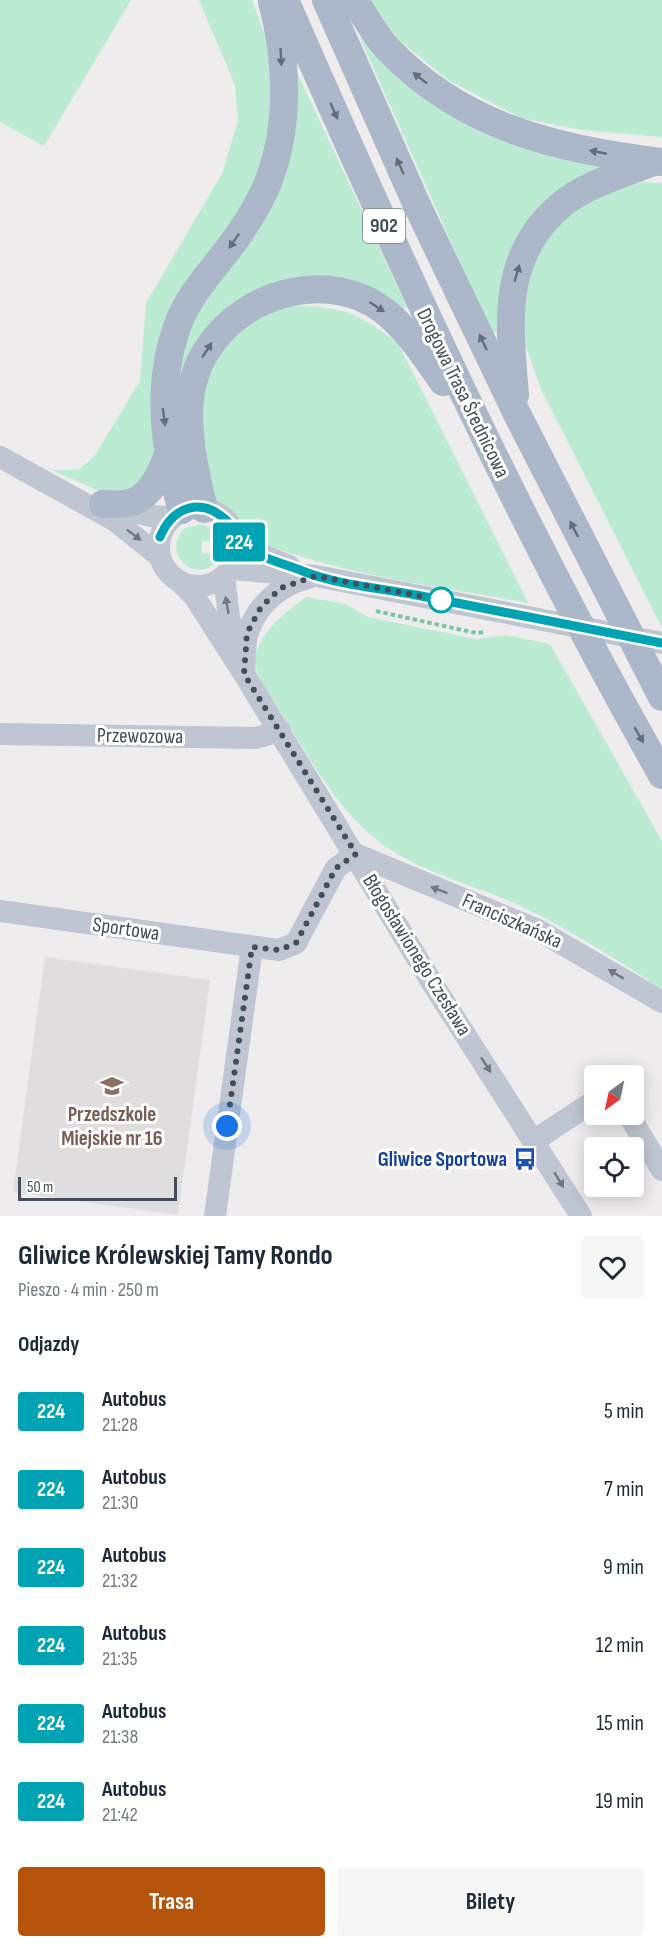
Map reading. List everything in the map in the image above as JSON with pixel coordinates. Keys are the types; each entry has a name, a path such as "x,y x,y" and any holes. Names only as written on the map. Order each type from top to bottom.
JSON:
{"main road":[{"path":"186,512 169,452 163,407 167,366 177,325 197,288 252,216 271,176 282,125 283,83 280,32 271,0"},
{"name":"Drogowa Trasa Średnicowa","path":"285,0 381,219 489,449 548,565 662,775"},
{"name":"Drogowa Trasa Średnicowa","path":"326,0 416,203 517,414 600,582 659,692"},
{"path":"354,0 386,47 418,77 459,106 514,132 568,146 659,162"},
{"path":"517,414 509,323 511,294 520,262 535,234 566,201 608,179 659,162"},
{"path":"186,512 191,391 200,361 216,336 238,315 266,299 300,289 330,290 363,298 393,318 425,357 489,449"},
{"path":"103,504 132,503 147,492 160,475 169,452"}],"street":[{"path":"0,457 114,520 159,556 166,569 194,596 244,674"},
{"path":"48,484 103,504 151,516 186,512 219,515 230,524 236,539 236,556 227,573 206,586 194,586 179,581"},
{"path":"159,556 160,537 186,512"},
{"path":"236,539 246,548 316,576"},
{"path":"227,573 316,576 662,643"},
{"path":"227,573 230,617 244,674"},
{"path":"244,674 247,633 261,607 281,588 316,576"},
{"name":"Błogosławionego Czesława","path":"244,674 356,854 434,986 535,1140 581,1216"},
{"name":"Przewozowa","path":"0,734 256,738 280,731"},
{"name":"Sportowa","path":"0,910 279,950 296,943 336,868 356,854"},
{"name":"Franciszkańska","path":"356,854 538,930 662,1002"},
{"path":"215,1216 252,947"},
{"path":"535,1140 584,1108"},
{"path":"635,1125 662,1170"}],"shaded area":[{"name":"Przedszkole Miejskie nr 16","path":"45,957 210,980 178,1215 13,1192"}],"green space":[{"path":"0,0 131,0 44,146 0,122"},
{"path":"199,0 252,0 266,38 275,99 263,161 247,204 171,314 157,470 125,494 101,492 52,470 78,470 94,457 140,381 146,303 222,174 238,121 235,85"},
{"path":"369,0 662,0 662,137 581,130 521,118 448,80 398,39"},
{"path":"363,36 393,68 611,162 546,207 498,331 492,334 360,38"},
{"path":"294,66 407,307 402,309 266,288 231,303 206,332 180,421 180,345 193,317 246,246"},
{"path":"643,182 662,183 662,628 541,389 524,341 526,300 533,264 550,233 566,215 601,192"},
{"path":"291,306 309,306 349,313 398,343 528,603 386,578 315,561 281,550 249,537 243,525 211,496 198,400 211,367 230,337 258,315"},
{"path":"202,524 213,529 221,537 219,541 202,541 202,553 218,554 220,557 212,566 202,570 193,569 185,564 176,548 178,538 185,528"},
{"path":"307,597 345,604 368,617 476,639 507,635 550,644 662,841 662,989 580,938 529,910 405,858 388,848 355,820 316,769 266,689 256,668 256,652 266,633 291,608"}],"bus line":[{"name":"224","path":"160,537 164,526 176,513 193,508 204,508 219,515 230,524 236,539 246,548 316,576 662,643"}],"place":[{"name":"Przedszkole Miejskie nr 16","path":"112,1086"},
{"name":"Gliwice Sportowa","path":"525,1159"}],"route":[{"path":"227,1126 252,947 279,950 296,943 336,868 341,862 356,854 244,674 247,633 261,607 281,588 298,580 316,576 441,600"}]}
